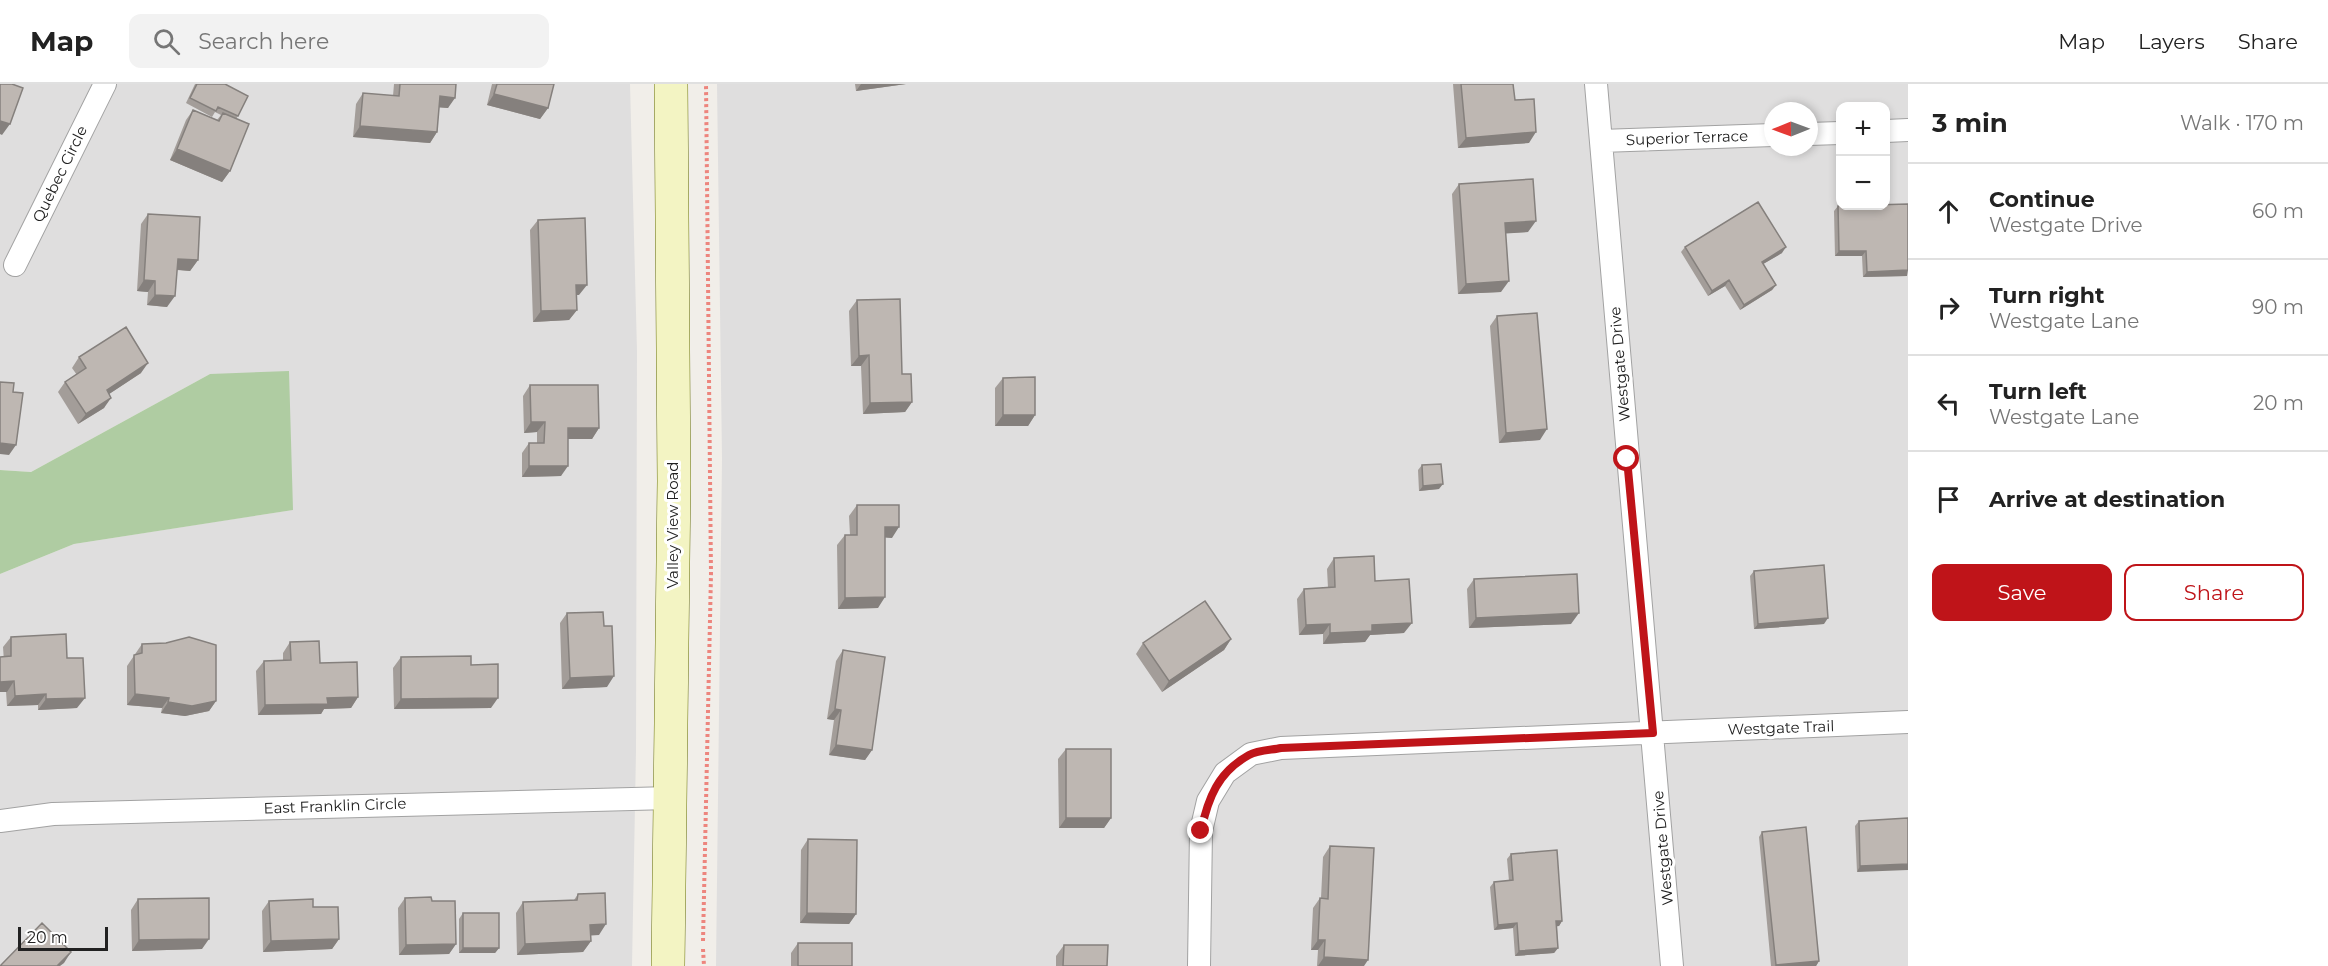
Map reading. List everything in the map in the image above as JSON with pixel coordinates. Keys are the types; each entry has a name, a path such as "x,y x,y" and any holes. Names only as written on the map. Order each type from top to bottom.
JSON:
{"main road":[{"name":"Valley View Road","path":"668,966 674,481 670,84"}],"street":[{"name":"Quebec Circle","path":"15,265 105,84"},
{"name":"Westgate Drive","path":"1596,84 1672,966"},
{"path":"1890,131 1908,130"},
{"path":"1818,134 1836,133"},
{"name":"Superior Terrace","path":"1601,141 1764,135"},
{"name":"Westgate Trail","path":"1199,966 1201,831 1208,801 1225,773 1251,754 1281,748 1908,722"},
{"name":"East Franklin Circle","path":"0,821 53,814 670,798"}],"path":[{"path":"704,966 702,951 711,574 706,84"}],"shaded area":[{"path":"0,84 630,84 637,351 636,751 632,966 0,966 0,574 74,544 292,510 210,374 31,472 0,470"},
{"path":"717,84 1908,84 1908,966 716,966 722,459"}],"green space":[{"path":"289,371 293,510 74,544 0,574 0,470 31,472 210,374"}],"building":[{"path":"0,84 12,84 23,88 10,124 0,121"},
{"path":"197,84 225,84 248,96 238,116 218,107 216,111 190,98"},
{"path":"400,84 456,84 455,98 440,96 437,132 360,126 363,93 399,96"},
{"path":"497,84 554,84 548,108 494,94"},
{"path":"1461,84 1513,84 1515,100 1534,99 1536,132 1466,138"},
{"path":"193,110 219,121 223,113 249,124 230,171 177,149"},
{"path":"1533,179 1536,221 1505,223 1509,281 1466,284 1459,184"},
{"path":"1758,202 1786,247 1762,262 1776,285 1744,305 1729,280 1712,291 1685,247"},
{"path":"1908,204 1908,270 1867,272 1866,251 1839,251 1838,210 1890,210 1890,205"},
{"path":"148,214 200,217 198,260 178,259 175,296 155,295 155,281 144,280"},
{"path":"585,218 587,285 576,285 577,310 541,311 538,220"},
{"path":"900,299 902,374 911,374 912,402 870,403 869,355 859,356 857,300"},
{"path":"1537,313 1547,429 1506,433 1497,316"},
{"path":"126,327 148,363 107,390 111,398 86,414 65,382 86,368 79,357"},
{"path":"1035,377 1035,415 1003,415 1003,378"},
{"path":"0,382 14,383 13,392 23,393 16,445 0,443"},
{"path":"530,385 598,385 599,428 568,428 568,466 529,466 529,443 544,443 545,422 531,422"},
{"path":"1441,464 1443,484 1423,486 1422,465"},
{"path":"857,505 899,505 899,527 885,527 885,597 845,598 845,535 857,535"},
{"path":"1374,556 1375,581 1409,579 1412,623 1372,625 1372,631 1330,633 1330,624 1306,625 1304,589 1335,587 1334,558"},
{"path":"1824,565 1828,618 1758,624 1754,571"},
{"path":"1577,574 1579,613 1476,618 1474,579"},
{"path":"1205,601 1231,639 1169,681 1143,643"},
{"path":"603,612 604,626 612,626 614,676 570,678 567,613"},
{"path":"66,634 67,658 83,658 85,698 46,699 46,694 15,696 14,681 0,682 0,657 11,656 11,637"},
{"path":"189,637 216,645 216,701 192,706 168,702 169,698 135,694 134,655 142,653 142,644 166,643"},
{"path":"319,641 320,663 357,662 358,697 327,698 328,704 265,705 264,661 291,660 290,642"},
{"path":"843,650 885,657 872,750 836,745 841,710 835,709"},
{"path":"471,656 471,665 498,664 498,698 401,699 401,657"},
{"path":"1066,749 1111,749 1111,818 1066,818"},
{"path":"1908,818 1908,864 1860,866 1859,821"},
{"path":"1806,827 1819,961 1776,965 1762,832"},
{"path":"808,839 857,840 856,914 807,913"},
{"path":"1330,846 1374,848 1368,960 1324,957 1325,940 1318,940 1320,898 1328,899"},
{"path":"1557,850 1562,921 1556,921 1558,948 1519,951 1517,923 1498,925 1494,882 1513,880 1511,854"},
{"path":"605,893 606,924 590,925 591,941 525,944 523,902 577,900 578,894"},
{"path":"431,897 432,901 455,901 456,944 406,945 405,898"},
{"path":"209,898 209,939 139,940 138,899"},
{"path":"313,899 313,907 338,907 339,939 271,941 269,901"},
{"path":"463,913 499,913 499,948 463,948"},
{"path":"42,923 71,952 57,966 0,966"},
{"path":"798,943 852,943 852,966 798,966"},
{"path":"1064,945 1108,945 1107,966 1063,966"}],"route":[{"path":"1201,831 1208,801 1225,773 1251,754 1281,748 1653,733 1627,459"}]}
